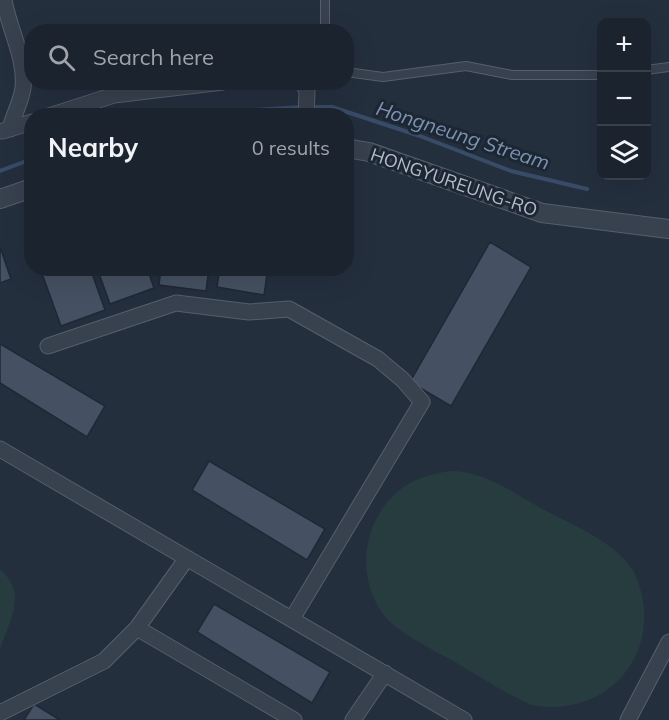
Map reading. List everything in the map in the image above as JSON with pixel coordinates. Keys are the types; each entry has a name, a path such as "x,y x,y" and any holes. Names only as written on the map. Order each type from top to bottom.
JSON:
{"street":[{"path":"4,0 21,62 22,78 21,97 5,131"},
{"path":"74,108 114,95 156,90"},
{"path":"304,90 306,108"},
{"path":"5,131 24,125"},
{"name":"HONGYUREUNG-RO","path":"354,149 369,152 543,213 669,229"},
{"path":"0,199 24,191"},
{"path":"48,346 176,303 249,312 289,309 378,359 403,380 422,402 292,619"},
{"path":"0,449 464,720"},
{"path":"0,713 104,661 137,628 187,558"},
{"path":"137,628 294,720"},
{"path":"628,720 669,642"},
{"path":"353,720 385,674"}],"lane":[{"path":"325,0 325,24"},
{"path":"354,73 383,77 466,66 512,75 597,75"},
{"path":"651,69 669,67"}],"green space":[{"path":"452,471 487,479 577,526 603,541 633,570 642,598 644,624 638,649 627,671 609,688 587,701 561,707 531,705 400,630 378,607 368,578 366,562 371,530 378,516 392,497 409,484 429,475"},
{"path":"0,569 8,578 15,597 12,617 0,649"}],"building":[{"path":"490,242 531,267 451,406 410,382"},
{"path":"0,247 11,279 0,283"},
{"path":"43,276 93,276 105,310 61,326"},
{"path":"100,276 150,276 154,288 110,304"},
{"path":"160,276 208,276 206,291 159,285"},
{"path":"219,276 267,276 264,295 217,287"},
{"path":"0,344 105,406 87,437 0,383"},
{"path":"209,461 325,529 307,560 192,490"},
{"path":"214,604 330,672 312,703 197,632"},
{"path":"34,704 60,720 24,720"}],"waterway":[{"name":"Hongneung Stream","path":"286,108 303,107"},
{"name":"Hongneung Stream","path":"310,107 335,108"},
{"name":"Hongneung Stream","path":"354,114 420,136 511,171 587,189"},
{"name":"Hongneung Stream","path":"0,171 24,162"}]}
